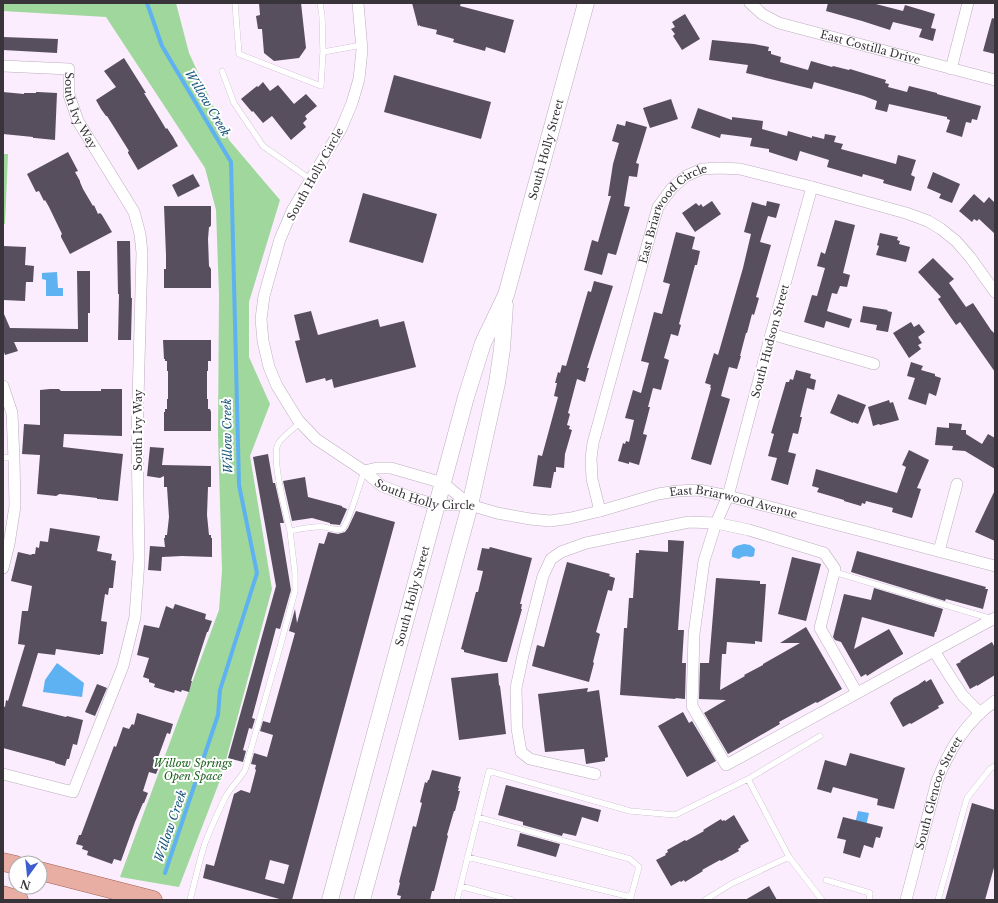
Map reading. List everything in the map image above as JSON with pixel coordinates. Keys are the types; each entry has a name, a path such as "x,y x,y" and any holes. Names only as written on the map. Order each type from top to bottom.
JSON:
{"main road":[{"name":"South Holly Street","path":"330,900 466,397 483,343 506,295 586,3"},
{"name":"South Holly Street","path":"362,900 470,505 497,383 502,349 506,295"},
{"path":"48,873 153,900"},
{"path":"3,895 19,900"}],"street":[{"name":"South Holly Circle","path":"358,3 362,45 359,79 352,103 341,129 293,209 280,239 264,296 261,319 263,341 269,367 283,396 301,422 316,439 364,471 382,486 413,498 437,505 470,505"},
{"name":"East Costilla Drive","path":"750,3 762,14 779,23 995,80"},
{"path":"951,69 968,3"},
{"name":"South Ivy Way","path":"3,66 69,69 69,95 78,121 134,212 140,234 142,253 137,436 139,560 135,617 123,666 73,792 3,774"},
{"name":"East Briarwood Circle","path":"600,511 592,479 591,458 593,443 658,208 672,188 686,176 702,169 740,169 906,213 928,221 956,241 970,257 995,292"},
{"name":"South Hudson Street","path":"812,187 728,496 716,523 704,561 694,634 692,706 726,764 857,693"},
{"path":"771,334 874,364"},
{"path":"3,386 12,413 9,457 15,506 9,544 3,568"},
{"name":"South Holly Circle","path":"364,471 377,468 391,468 443,483 470,505"},
{"path":"939,551 956,484"},
{"name":"East Briarwood Avenue","path":"470,505 497,513 550,521 600,511 677,490 699,490 728,496 995,566"},
{"path":"595,774 530,759 521,752 517,728 516,688 523,655 543,576 551,559 561,552 586,543 689,522 716,523 749,530 824,553 835,569 820,628 857,693 994,618"},
{"path":"934,651 963,696 980,713"},
{"name":"South Glencoe Street","path":"906,900 937,782 944,763 959,737 980,713 995,701"}],"lane":[{"path":"235,3 240,54 321,86 323,52 322,16 320,3"},
{"path":"323,52 362,45"},
{"path":"222,71 234,103 263,146 310,179"},
{"path":"190,900 205,843 230,788 242,776 245,770 295,591 296,573 290,531 276,461 278,444 301,422"},
{"path":"290,531 322,527 340,530 343,529 364,471"},
{"path":"834,572 994,618"},
{"path":"456,900 488,771 630,811 675,816 748,780 820,736"},
{"path":"938,900 967,798 990,769 995,766"},
{"path":"748,780 789,857 822,900"},
{"path":"467,857 631,898 639,867 630,859 477,817"},
{"path":"704,900 731,884 789,857"},
{"path":"826,880 870,893 869,900"},
{"path":"460,886 512,900"}],"green space":[{"name":"Willow Springs Open Space","path":"3,3 176,3 189,53 229,140 280,200 249,302 249,357 270,404 250,456 272,589 222,775 179,887 120,877 219,610 222,571 218,435 219,294 216,210 205,168 106,17 3,11"},
{"path":"3,154 8,154 5,224 3,223"}],"water":[{"path":"57,272 58,288 63,288 63,296 46,296 46,280 42,279 42,273"},
{"path":"738,545 750,545 755,549 754,556 743,556 739,559 732,557 733,549"},
{"path":"57,663 84,683 82,697 43,692 45,680"},
{"path":"858,811 869,813 864,835 853,832"}],"building":[{"path":"259,3 301,3 306,48 299,58 274,61 264,53 262,29 258,29 256,16 260,15"},
{"path":"412,3 461,3 460,6 514,20 505,53 486,47 485,51 453,42 454,39 436,34 437,30 420,25 418,26"},
{"path":"828,3 872,3 903,11 905,5 935,14 931,28 936,29 933,41 919,37 922,29 893,22 890,30 826,11"},
{"path":"685,14 700,39 682,50 673,36 675,34 671,29 675,27 672,22"},
{"path":"992,18 995,19 995,54 983,51"},
{"path":"3,37 58,39 57,53 3,50"},
{"path":"712,40 769,47 768,51 771,51 771,54 781,57 780,62 808,70 811,61 832,67 850,69 886,80 885,83 889,84 888,87 907,92 909,86 981,106 977,120 972,119 971,123 966,122 962,137 946,132 950,120 947,119 947,117 889,104 887,112 875,109 877,101 864,96 814,82 812,89 746,73 748,65 709,60"},
{"path":"124,58 166,129 167,128 178,146 138,170 128,153 129,151 96,100 116,87 104,71"},
{"path":"394,75 491,102 481,139 384,112"},
{"path":"263,82 270,91 278,85 294,104 306,94 317,106 305,116 307,119 303,123 306,127 291,140 272,116 263,123 241,99"},
{"path":"3,92 24,94 36,92 57,93 55,140 3,134"},
{"path":"671,99 678,119 650,128 643,108"},
{"path":"698,108 732,120 732,117 763,121 762,129 787,136 788,131 812,138 812,136 824,139 825,134 836,136 834,142 843,144 841,149 896,164 898,155 916,160 911,175 915,177 911,191 883,183 884,180 863,174 862,177 827,167 829,160 800,151 797,161 769,152 769,149 750,146 752,138 721,134 720,138 691,128"},
{"path":"626,121 647,127 636,163 639,164 637,177 629,176 624,206 630,207 616,255 608,253 602,275 584,270 592,240 598,242 611,196 608,196 613,164 619,143 612,141 617,124 625,126"},
{"path":"68,152 78,171 75,172 83,189 93,206 94,205 98,214 100,213 102,215 112,232 70,254 61,237 62,234 49,207 39,191 36,192 27,174"},
{"path":"933,172 960,184 952,203 939,198 941,194 927,188"},
{"path":"193,174 200,186 178,197 172,185"},
{"path":"363,193 437,214 423,263 349,242"},
{"path":"974,194 984,203 989,197 995,203 995,234 979,219 977,221 974,219 972,222 959,211"},
{"path":"712,201 721,214 695,232 682,213 696,203 699,206 701,204 703,207"},
{"path":"767,201 780,204 776,218 768,216 760,242 771,245 756,297 759,298 754,315 752,314 746,333 737,369 729,367 721,396 730,399 711,465 691,459 711,388 711,385 705,383 714,353 718,355 743,268 751,234 744,232 752,202 766,206"},
{"path":"164,206 211,206 211,225 209,227 208,239 211,288 164,288 166,255"},
{"path":"835,220 855,225 843,273 850,275 847,287 840,286 837,294 832,293 827,311 852,319 849,328 826,321 824,328 804,322 812,295 817,296 825,268 817,266 821,252 825,254"},
{"path":"676,232 695,237 692,249 700,251 679,324 681,325 678,336 671,334 664,358 669,360 661,390 653,388 643,434 647,435 639,465 629,462 629,464 618,461 623,443 625,444 626,441 629,442 634,420 625,418 633,390 641,393 649,363 641,361 654,312 662,314 670,284 663,282"},
{"path":"880,233 898,237 897,240 900,241 899,244 910,247 906,262 876,255 879,246 877,245"},
{"path":"117,241 130,241 132,298 131,340 118,340 119,294"},
{"path":"3,246 26,247 25,265 34,266 33,282 26,282 25,301 3,300"},
{"path":"933,258 954,279 949,283 966,307 973,303 995,334 995,372 960,322 956,325 938,299 941,297 918,272"},
{"path":"77,271 90,271 88,342 14,342 18,351 5,355 3,349 3,314 10,328 78,329"},
{"path":"594,281 613,286 587,368 589,368 585,382 577,379 568,413 570,414 567,425 570,426 569,429 572,430 565,454 564,468 556,467 551,488 533,486 538,455 542,456 558,397 554,396 558,372 560,373 562,365 566,366 588,291 591,292"},
{"path":"863,306 892,312 888,332 876,330 877,325 860,322"},
{"path":"311,311 318,335 378,319 380,327 404,321 416,367 334,388 332,379 326,381 325,378 306,383 295,341 300,340 294,315"},
{"path":"911,322 914,327 919,324 925,332 918,337 922,343 918,345 921,349 909,358 893,333"},
{"path":"163,340 211,340 211,361 208,361 207,371 207,399 208,409 210,409 211,412 211,431 164,431 164,412 165,409 167,409 168,399 168,371 167,361 164,359"},
{"path":"911,362 923,366 921,370 935,374 935,376 941,378 936,396 929,393 926,405 908,399 915,378 907,376"},
{"path":"796,370 811,374 810,378 816,380 814,390 807,388 800,417 802,417 798,434 793,433 788,452 796,454 788,485 771,480 777,458 768,456 774,434 771,433 786,382 789,382 790,379 793,380"},
{"path":"59,389 61,391 101,391 101,389 122,389 122,436 64,434 63,447 123,454 118,501 59,494 56,496 37,494 40,455 22,454 24,424 40,425 40,390"},
{"path":"838,394 866,405 858,424 830,413"},
{"path":"889,400 890,403 893,402 899,420 873,426 868,407"},
{"path":"949,423 962,424 961,430 966,430 966,434 982,444 988,434 995,438 995,469 965,451 952,450 953,446 935,445 937,427 949,428"},
{"path":"150,447 164,448 162,465 211,466 211,487 208,487 207,515 209,535 211,535 212,538 212,557 162,557 161,571 148,570 150,546 165,547 164,538 165,535 167,535 169,517 167,487 164,487 164,476 160,478 147,476"},
{"path":"909,450 929,460 917,488 921,489 912,518 892,512 893,508 866,501 865,504 862,503 861,506 844,501 817,492 819,488 812,486 816,469 897,493 906,467 902,465"},
{"path":"268,454 273,483 275,483 284,523 280,523 291,590 280,629 276,628 252,718 255,719 252,729 249,728 243,750 246,751 243,762 228,758 276,586 253,457"},
{"path":"305,477 308,497 342,506 347,509 340,525 330,524 312,518 292,521 283,481"},
{"path":"995,490 995,541 975,532"},
{"path":"356,511 395,522 292,900 283,900 203,878 206,864 214,866 234,794 241,790 250,793 256,770 256,765 251,764 254,753 267,757 273,735 260,731 263,721 270,723 295,633 289,631 295,609 297,623 319,543 324,544 328,532 338,534 345,532","holes":["270,860 289,865 284,884 265,879"]},
{"path":"50,528 100,536 97,551 112,554 111,560 116,561 113,588 109,588 108,595 105,594 101,621 107,622 103,654 100,655 56,649 55,655 38,653 22,706 83,720 77,745 73,744 69,759 67,759 65,766 3,748 3,706 5,707 6,700 8,701 25,645 18,644 22,611 28,611 32,586 11,581 18,552 31,555 35,554 36,547 39,548 40,541 48,542"},
{"path":"668,540 684,541 678,630 684,630 682,663 686,663 685,699 620,695 624,628 627,628 629,598 633,598 636,553 639,553 639,550 668,552"},
{"path":"490,547 532,558 520,604 522,604 522,609 507,662 464,652 464,650 461,649 483,571 477,570 482,548 489,549"},
{"path":"857,551 986,587 985,589 988,589 983,609 946,599 945,601 851,572"},
{"path":"792,557 821,564 806,621 778,614"},
{"path":"567,562 610,574 609,576 615,578 612,591 608,590 596,632 600,634 589,682 532,666 537,645 544,647"},
{"path":"716,578 760,581 760,584 766,584 762,642 755,641 755,644 727,642 726,654 722,654 720,690 800,643 780,643 806,627 842,689 779,722 780,724 728,754 704,713 726,700 699,699 700,663 709,663"},
{"path":"874,588 943,609 934,637 862,617 854,649 889,629 903,654 867,676 866,674 861,677 841,642 835,640 833,637 844,594 871,600"},
{"path":"175,604 206,614 205,619 212,621 191,681 189,692 175,690 174,693 154,687 155,684 149,682 149,679 143,677 149,658 137,655 144,625 159,628 166,606 173,609"},
{"path":"992,642 995,648 995,675 970,689 956,664"},
{"path":"498,673 506,734 459,740 451,678"},
{"path":"931,679 944,703 938,706 939,708 903,727 890,703 894,698 925,680 926,682"},
{"path":"97,684 107,688 95,716 85,712"},
{"path":"588,688 587,692 599,690 608,757 605,758 605,761 586,764 584,749 545,752 538,694"},
{"path":"683,712 689,723 692,721 716,761 687,777 658,726"},
{"path":"137,713 173,724 170,734 167,733 156,763 160,764 156,774 149,772 143,791 148,793 135,822 121,861 114,859 112,864 87,855 88,851 82,849 83,846 76,844 79,835 81,835 114,746 116,747 123,727 129,729 132,724 134,725"},
{"path":"850,753 905,768 894,809 877,805 878,799 833,787 831,793 817,789 825,760 846,766"},
{"path":"432,770 461,777 458,788 458,791 460,791 447,835 448,836 434,891 432,891 430,900 400,900 401,896 397,895 399,882 413,826 416,827 425,782 427,783 429,780"},
{"path":"506,785 601,810 598,822 582,817 576,836 563,833 562,836 523,825 523,822 498,815"},
{"path":"972,803 995,810 995,864 985,900 945,900"},
{"path":"734,815 749,841 740,846 741,847 738,849 739,851 702,870 703,871 685,882 684,880 681,882 680,881 671,886 656,860 666,855 665,854 668,852 667,850 704,831 703,830 721,819 722,821 725,821"},
{"path":"843,817 883,827 880,838 876,837 873,848 864,845 860,858 843,853 846,840 837,838"},
{"path":"520,833 560,844 556,857 517,846"},
{"path":"769,886 777,900 745,900"}],"waterway":[{"name":"Willow Creek","path":"147,3 162,46 231,162 239,485 257,573 220,690 218,715 165,873"}]}
